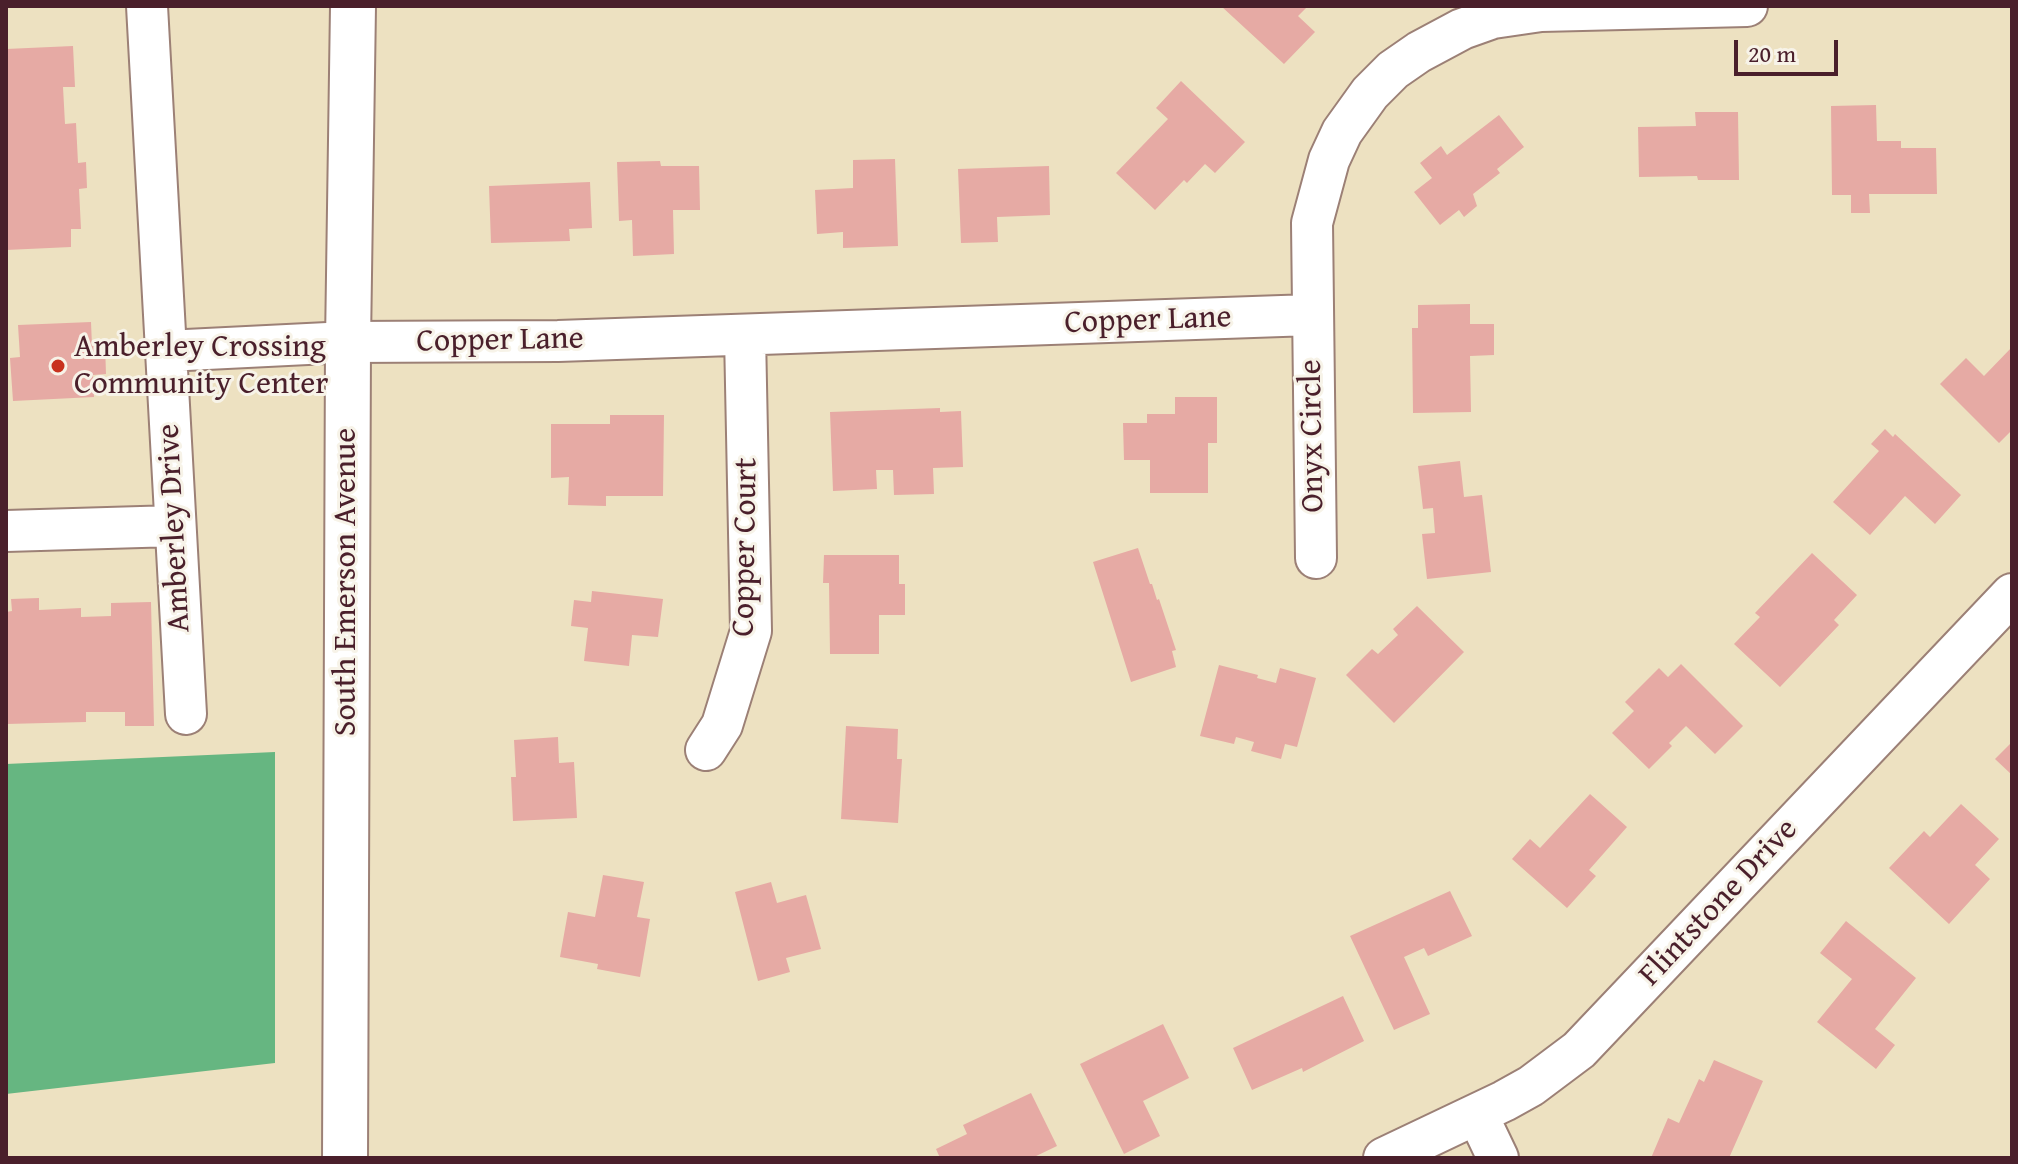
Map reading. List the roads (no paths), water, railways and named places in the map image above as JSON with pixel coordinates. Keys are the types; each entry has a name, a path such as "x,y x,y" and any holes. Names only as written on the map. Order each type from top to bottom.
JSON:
{"main road":[{"name":"South Emerson Avenue","path":"345,1158 348,342 353,6"}],"street":[{"name":"Amberley Drive","path":"147,6 186,714"},
{"path":"1311,315 1312,223 1323,176 1342,132 1370,93 1393,70 1433,44 1493,18 1541,11 1747,6"},
{"name":"Copper Lane","path":"166,351 348,342 558,341 1311,315"},
{"name":"Onyx Circle","path":"1311,315 1316,558"},
{"name":"Copper Court","path":"706,750 722,725 751,631 745,335"},
{"path":"6,531 175,526"},
{"name":"Flintstone Drive","path":"1384,1158 1531,1086 1579,1050 2012,594"},
{"path":"1477,1114 1498,1158"}],"place":[{"name":"Amberley Crossing Community Center","path":"58,366"}]}
